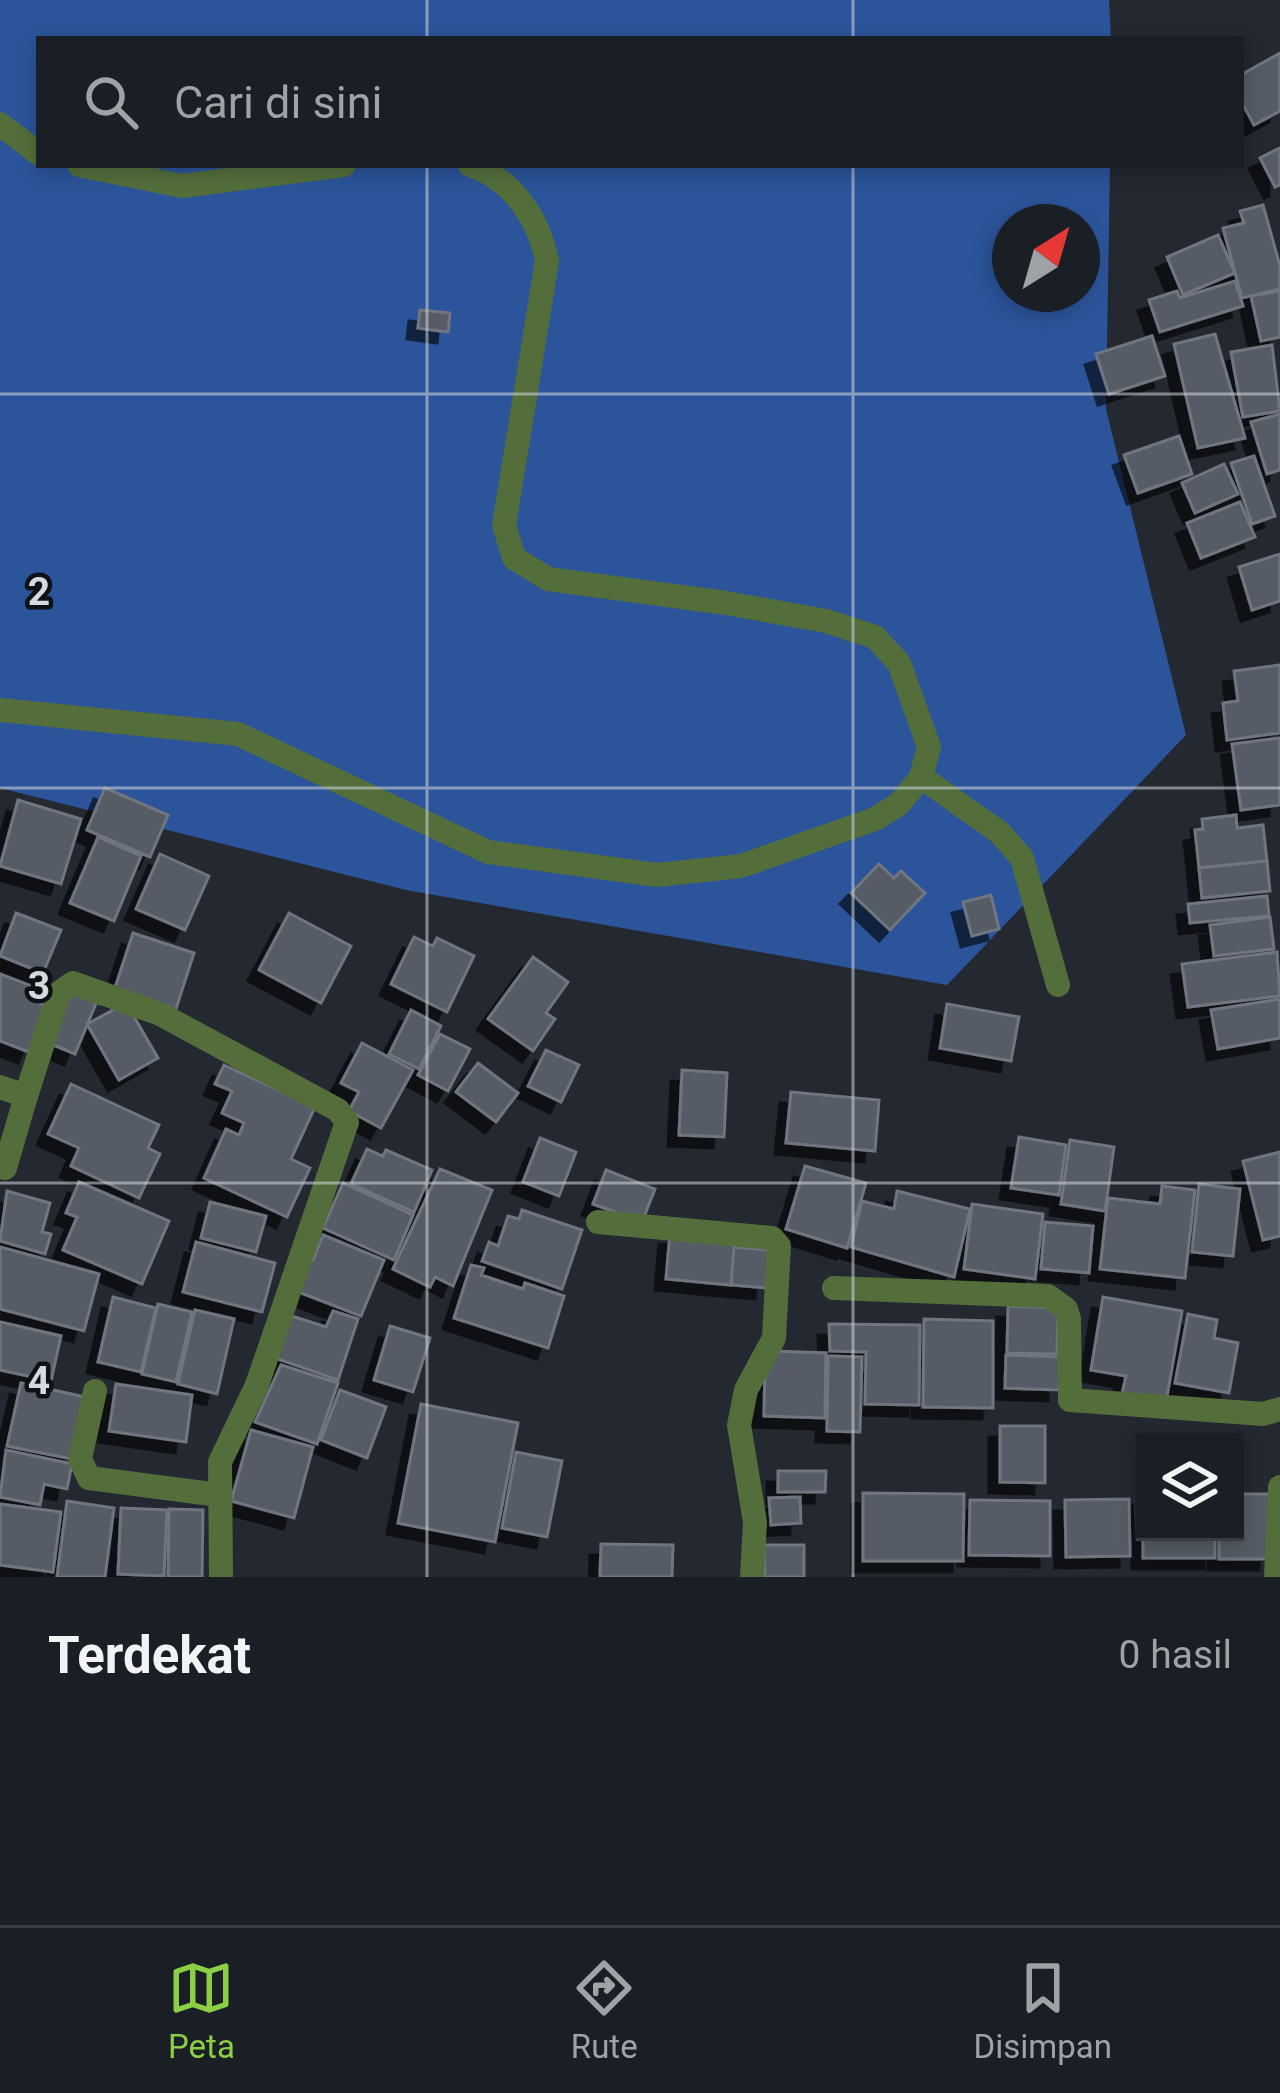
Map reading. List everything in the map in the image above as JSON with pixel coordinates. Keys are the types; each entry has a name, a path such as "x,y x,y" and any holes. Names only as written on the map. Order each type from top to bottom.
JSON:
{"street":[{"path":"0,124 36,152"},
{"path":"94,168 182,185 320,168"},
{"path":"0,710 238,734 488,852 657,875 741,866 875,818 899,804 921,777 928,747 899,663 875,637 726,602 548,579 514,558 504,525 548,261 542,233 526,207 474,168"},
{"path":"921,777 999,832 1022,858 1058,985"},
{"path":"5,1168 59,993 74,983 176,1022 338,1110 347,1122 257,1384 223,1453 221,1577"},
{"path":"0,1087 26,1096"},
{"path":"598,1222 772,1238 779,1246 774,1338 746,1390 740,1424 755,1522 752,1577"},
{"path":"834,1288 1048,1296 1066,1309 1069,1319 1070,1400 1240,1413 1280,1409"},
{"path":"94,1391 80,1459 88,1478 219,1495"},
{"path":"1276,1577 1280,1487"}],"shaded area":[{"path":"0,0 1109,0 1111,36 36,36 36,168 1110,168 1106,409 1186,735 947,985 406,890 0,788"}],"building":[{"path":"1280,53 1280,111 1254,125 1244,107 1244,73"},
{"path":"1280,148 1280,185 1275,187 1260,158"},
{"path":"1263,205 1280,266 1280,289 1242,298 1223,228 1244,223 1240,211"},
{"path":"1218,235 1235,273 1183,295 1167,257"},
{"path":"1235,281 1243,306 1160,332 1149,300 1177,291 1180,298"},
{"path":"1280,291 1280,337 1261,341 1251,296"},
{"path":"420,310 450,313 448,332 418,328"},
{"path":"1215,334 1245,438 1198,448 1174,344"},
{"path":"1152,336 1165,376 1109,394 1096,354"},
{"path":"1272,345 1280,411 1243,417 1231,352"},
{"path":"1280,414 1280,470 1267,474 1251,422"},
{"path":"1179,436 1192,474 1138,493 1124,455"},
{"path":"1254,456 1275,516 1252,524 1231,463"},
{"path":"1224,464 1238,494 1195,513 1182,483"},
{"path":"1240,502 1255,537 1201,558 1187,523"},
{"path":"1280,554 1280,601 1252,610 1239,567"},
{"path":"1280,665 1280,733 1227,740 1223,703 1238,701 1234,671"},
{"path":"1280,738 1280,805 1241,810 1232,744"},
{"path":"105,788 168,815 150,857 87,830"},
{"path":"18,800 81,819 61,884 0,866"},
{"path":"1236,815 1237,828 1263,825 1267,861 1199,868 1195,830 1203,829 1202,819"},
{"path":"98,837 141,856 114,921 70,903"},
{"path":"160,854 209,876 185,930 136,909"},
{"path":"1267,861 1270,891 1202,898 1199,868"},
{"path":"879,864 894,878 901,871 925,893 890,930 851,893"},
{"path":"991,895 999,929 972,936 963,902"},
{"path":"1267,896 1269,916 1190,923 1188,904"},
{"path":"16,913 61,930 43,973 0,956"},
{"path":"289,913 351,946 321,1003 259,970"},
{"path":"1270,917 1274,949 1214,956 1210,925"},
{"path":"133,933 194,953 174,1015 113,994"},
{"path":"414,937 433,946 437,938 474,956 447,1012 391,984"},
{"path":"1277,952 1280,996 1188,1007 1182,964"},
{"path":"533,957 568,982 546,1013 555,1019 533,1051 488,1019"},
{"path":"0,974 34,987 29,999 47,1006 29,1052 0,1041"},
{"path":"68,989 97,1001 75,1054 46,1042"},
{"path":"1280,999 1280,1038 1218,1049 1211,1010"},
{"path":"126,1003 158,1058 119,1080 87,1024"},
{"path":"947,1004 1019,1017 1011,1061 940,1048"},
{"path":"411,1010 441,1026 419,1069 389,1054"},
{"path":"440,1034 470,1049 448,1091 418,1075"},
{"path":"362,1043 413,1070 381,1128 349,1111 359,1092 341,1083"},
{"path":"546,1050 579,1065 561,1102 528,1086"},
{"path":"478,1063 518,1093 496,1122 456,1092"},
{"path":"224,1065 315,1107 291,1159 310,1168 287,1217 204,1178 226,1129 239,1135 244,1123 222,1113 232,1091 215,1084"},
{"path":"682,1070 727,1073 724,1137 679,1135"},
{"path":"71,1084 159,1125 148,1148 160,1154 139,1198 71,1166 79,1148 48,1134"},
{"path":"791,1092 879,1100 875,1151 786,1143"},
{"path":"1019,1137 1066,1145 1059,1195 1011,1188"},
{"path":"540,1138 576,1152 559,1196 523,1182"},
{"path":"1070,1140 1114,1147 1105,1211 1061,1204"},
{"path":"367,1149 383,1156 386,1150 432,1170 414,1212 351,1184"},
{"path":"1280,1152 1280,1236 1263,1240 1243,1161"},
{"path":"805,1166 866,1183 847,1248 786,1229"},
{"path":"440,1169 492,1190 453,1286 435,1277 430,1287 393,1269"},
{"path":"606,1170 655,1189 642,1222 593,1204"},
{"path":"79,1182 169,1221 142,1284 63,1250 77,1217 66,1213"},
{"path":"343,1183 413,1215 394,1260 323,1228"},
{"path":"1199,1184 1240,1189 1233,1256 1192,1252"},
{"path":"1162,1186 1195,1190 1185,1278 1100,1269 1108,1198 1160,1204"},
{"path":"7,1191 50,1203 42,1232 51,1234 45,1254 0,1241"},
{"path":"897,1191 970,1209 954,1277 851,1247 862,1201 894,1209"},
{"path":"210,1202 266,1216 256,1252 201,1238"},
{"path":"972,1204 1043,1214 1035,1279 964,1269"},
{"path":"522,1210 582,1230 562,1289 482,1261 489,1242 498,1246 508,1216 519,1219"},
{"path":"1045,1222 1093,1226 1089,1273 1041,1269"},
{"path":"670,1233 735,1238 731,1285 666,1279"},
{"path":"323,1235 384,1260 361,1316 293,1290 306,1256 313,1260"},
{"path":"196,1242 275,1263 262,1312 183,1292"},
{"path":"0,1247 99,1274 84,1331 0,1309"},
{"path":"734,1247 769,1250 766,1288 731,1285"},
{"path":"471,1265 484,1268 481,1275 523,1289 525,1283 564,1296 548,1348 454,1318"},
{"path":"113,1297 156,1308 141,1372 98,1362"},
{"path":"1103,1297 1182,1311 1166,1402 1122,1394 1126,1376 1091,1370"},
{"path":"158,1304 192,1312 176,1382 142,1374"},
{"path":"1008,1306 1058,1308 1057,1354 1007,1353"},
{"path":"195,1310 234,1319 217,1394 178,1384"},
{"path":"333,1311 358,1319 338,1380 272,1357 292,1316 326,1327"},
{"path":"1188,1314 1217,1320 1214,1338 1238,1343 1229,1393 1175,1383"},
{"path":"924,1319 993,1321 993,1408 923,1407"},
{"path":"0,1322 61,1336 51,1381 0,1370"},
{"path":"829,1324 920,1325 919,1405 865,1404 866,1352 830,1351"},
{"path":"390,1326 430,1338 413,1392 374,1380"},
{"path":"773,1351 826,1353 825,1418 764,1416 765,1364"},
{"path":"1006,1355 1060,1357 1059,1390 1005,1388"},
{"path":"828,1356 862,1357 860,1432 827,1431"},
{"path":"281,1365 338,1383 317,1444 255,1422"},
{"path":"21,1383 85,1397 72,1459 7,1446"},
{"path":"116,1384 192,1395 186,1442 109,1431"},
{"path":"340,1390 386,1407 367,1458 321,1440"},
{"path":"421,1404 518,1423 495,1542 398,1523"},
{"path":"1000,1426 1045,1426 1045,1483 1000,1482"},
{"path":"251,1430 313,1447 294,1518 231,1501"},
{"path":"6,1450 72,1464 67,1489 44,1484 40,1505 0,1497"},
{"path":"516,1452 562,1461 547,1537 502,1528"},
{"path":"778,1471 826,1471 825,1492 778,1492"},
{"path":"863,1493 964,1494 963,1561 863,1561"},
{"path":"1244,1494 1271,1494 1270,1559 1219,1559 1219,1541 1244,1541"},
{"path":"800,1497 801,1523 771,1525 769,1498"},
{"path":"1129,1499 1130,1556 1066,1557 1065,1500"},
{"path":"970,1500 1050,1501 1050,1556 969,1555"},
{"path":"67,1501 114,1508 105,1577 57,1577"},
{"path":"0,1504 61,1512 53,1572 0,1565"},
{"path":"121,1508 167,1510 164,1576 118,1574"},
{"path":"169,1509 203,1510 202,1577 168,1577"},
{"path":"1143,1541 1215,1541 1215,1558 1143,1558"},
{"path":"601,1544 673,1545 672,1577 600,1577"},
{"path":"764,1545 804,1545 804,1577 765,1577"}]}
